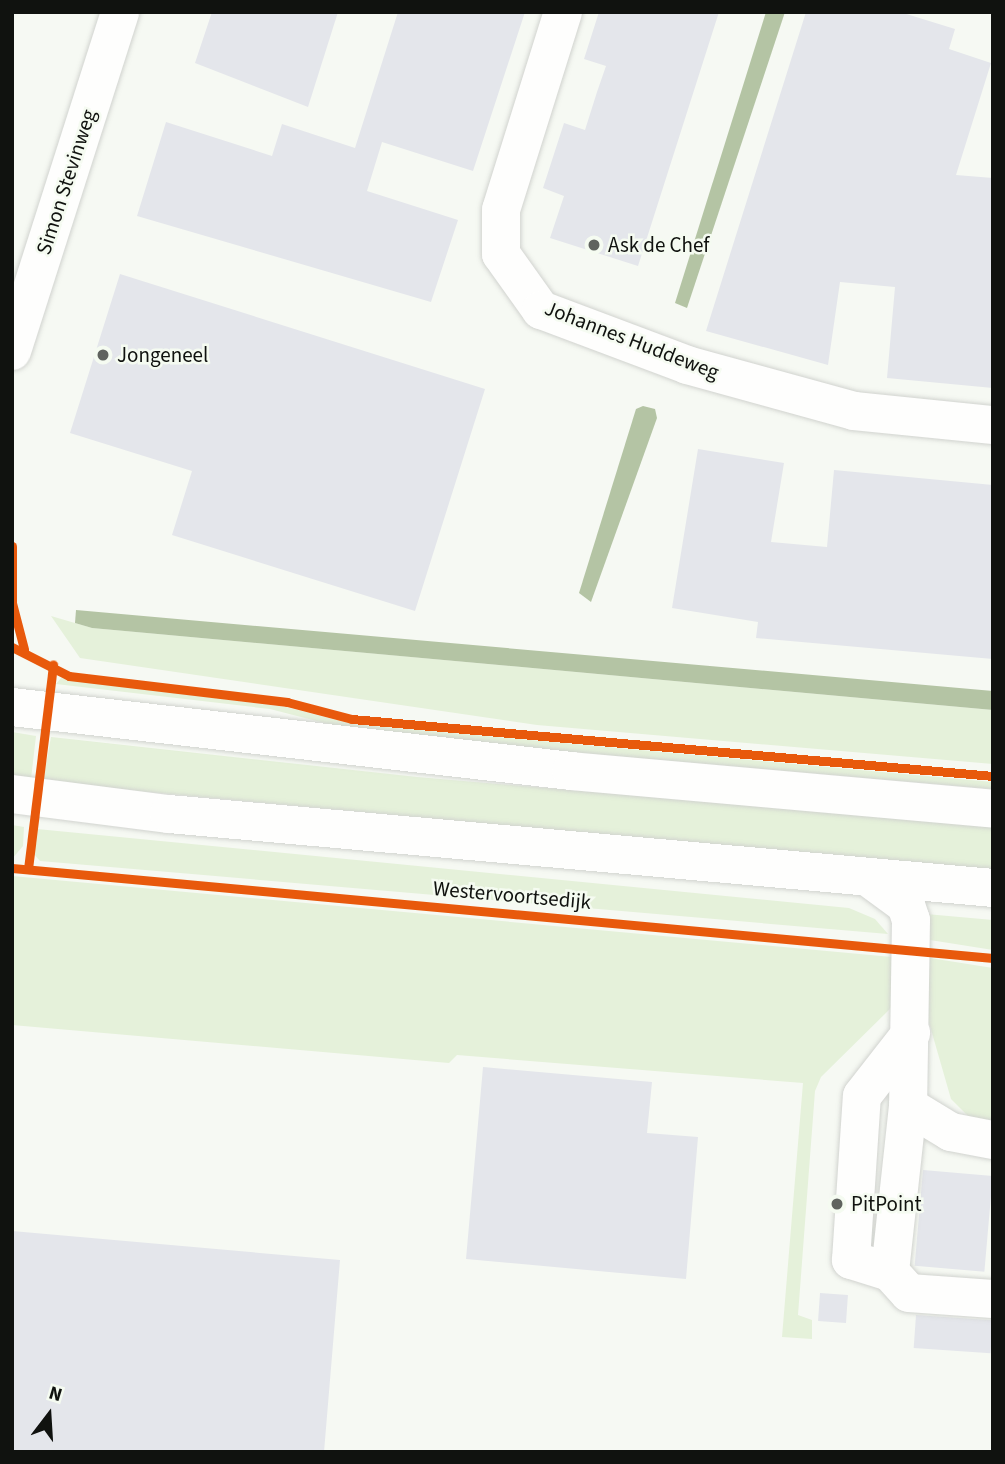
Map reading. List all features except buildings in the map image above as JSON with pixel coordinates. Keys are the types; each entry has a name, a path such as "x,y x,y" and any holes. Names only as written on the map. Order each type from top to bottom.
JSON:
{"main road":[{"name":"Simon Stevinweg","path":"12,351 120,12"},
{"name":"Johannes Huddeweg","path":"563,12 501,210 501,254 514,280 541,310 687,365 854,411 993,425"},
{"path":"12,707 530,767 993,809"},
{"path":"12,794 993,888"},
{"path":"869,878 906,905 911,920 908,1107 890,1272"},
{"path":"911,1032 862,1096 850,1260 890,1272 909,1293 993,1299"},
{"path":"908,1107 951,1132 993,1140"}],"shaded area":[{"path":"766,12 785,12 687,308 675,303"},
{"path":"643,406 655,409 657,418 591,602 579,593 636,409"},
{"path":"76,610 993,691 993,710 92,628 75,623"},
{"path":"51,616 92,628 993,710 993,764 537,725 80,658"},
{"path":"61,678 286,707 352,724 993,782 993,789 371,735 270,709 56,684"},
{"path":"12,732 36,736 31,779 12,777"},
{"path":"51,737 417,777 993,826 993,871 43,782"},
{"path":"12,825 24,827 23,846 12,859"},
{"path":"37,829 849,908 875,919 888,934 40,861 33,853"},
{"path":"12,876 892,957 893,1006 821,1077 815,1091 798,1315 812,1320 812,1339 782,1337 803,1083 457,1055 449,1063 12,1025"},
{"path":"926,914 993,920 993,950 930,940"},
{"path":"930,958 993,968 993,1122 969,1117 951,1099 926,1012"}],"cycle path":[{"path":"12,546 12,603 24,649"},
{"path":"12,647 69,676 287,702 352,719 993,776"},
{"path":"28,869 53,665"},
{"name":"Westervoortsedijk","path":"12,868 993,958"}],"place":[{"name":"Ask de Chef","path":"594,245"},
{"name":"Jongeneel","path":"103,355"},
{"name":"PitPoint","path":"837,1204"}]}
